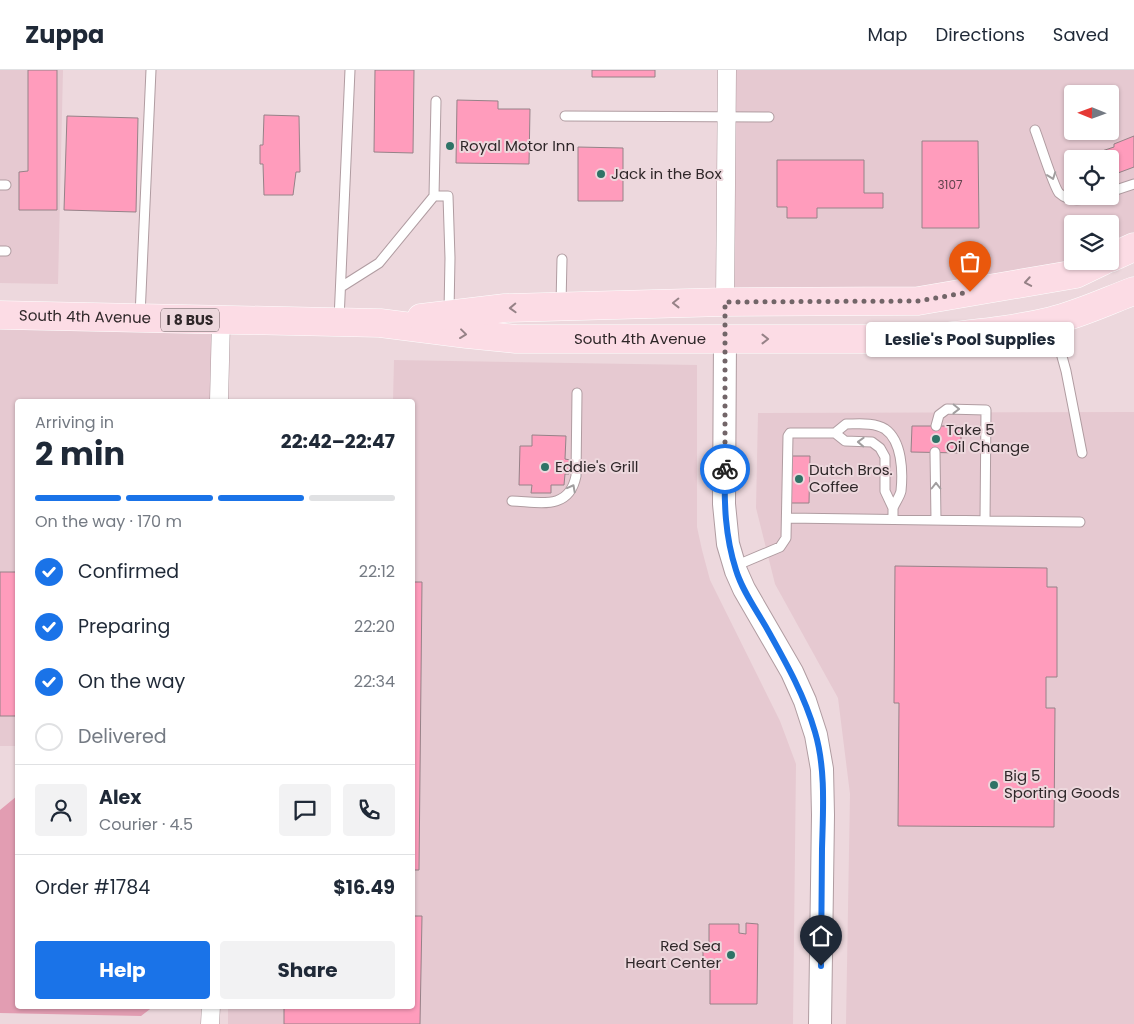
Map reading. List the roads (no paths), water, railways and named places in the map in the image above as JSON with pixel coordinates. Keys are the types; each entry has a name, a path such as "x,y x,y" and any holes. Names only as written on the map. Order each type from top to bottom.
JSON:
{"main road":[{"path":"1119,254 1134,247"},
{"name":"South 4th Avenue","path":"380,323 505,308 725,302 918,301 1076,274 1084,270"},
{"name":"South 4th Avenue","path":"0,315 380,323 516,338 926,339 992,332 1052,321 1134,291"},
{"path":"725,302 725,339"}],"street":[{"path":"725,302 728,70"},
{"path":"219,399 221,321"},
{"path":"725,339 724,504 728,544 734,566 744,589 792,672 805,701 816,735 822,769 820,1024"},
{"path":"210,1009 210,1024"}],"lane":[{"path":"140,319 151,70"},
{"path":"339,322 350,70"},
{"path":"341,287 379,263 434,196 436,101"},
{"path":"564,116 770,117"},
{"path":"1035,130 1058,192 1064,196"},
{"path":"1119,189 1134,184"},
{"path":"434,196 448,196 449,315"},
{"path":"561,306 562,259"},
{"path":"1052,321 1066,371 1082,453"},
{"path":"512,501 554,502 565,498 574,487 576,476 578,394"},
{"path":"936,426 939,415 947,409 986,410 985,521"},
{"path":"835,433 846,424 875,425 885,429 893,437 901,458 901,492 893,508"},
{"path":"734,566 780,547 786,538 788,436 790,433 835,433 845,441 872,442 880,448 885,457 885,491 893,508 893,519"},
{"path":"935,452 936,520"},
{"path":"787,518 1080,522"}],"place":[{"name":"Royal Motor Inn","path":"450,146"},
{"name":"Jack in the Box","path":"601,174"},
{"name":"Leslie's Pool Supplies","path":"970,292"},
{"name":"Take 5 Oil Change","path":"936,439"},
{"name":"Eddie's Grill","path":"545,467"},
{"name":"Dutch Bros. Coffee","path":"799,479"},
{"name":"Big 5 Sporting Goods","path":"994,785"},
{"name":"Red Sea Heart Center","path":"731,955"}]}
